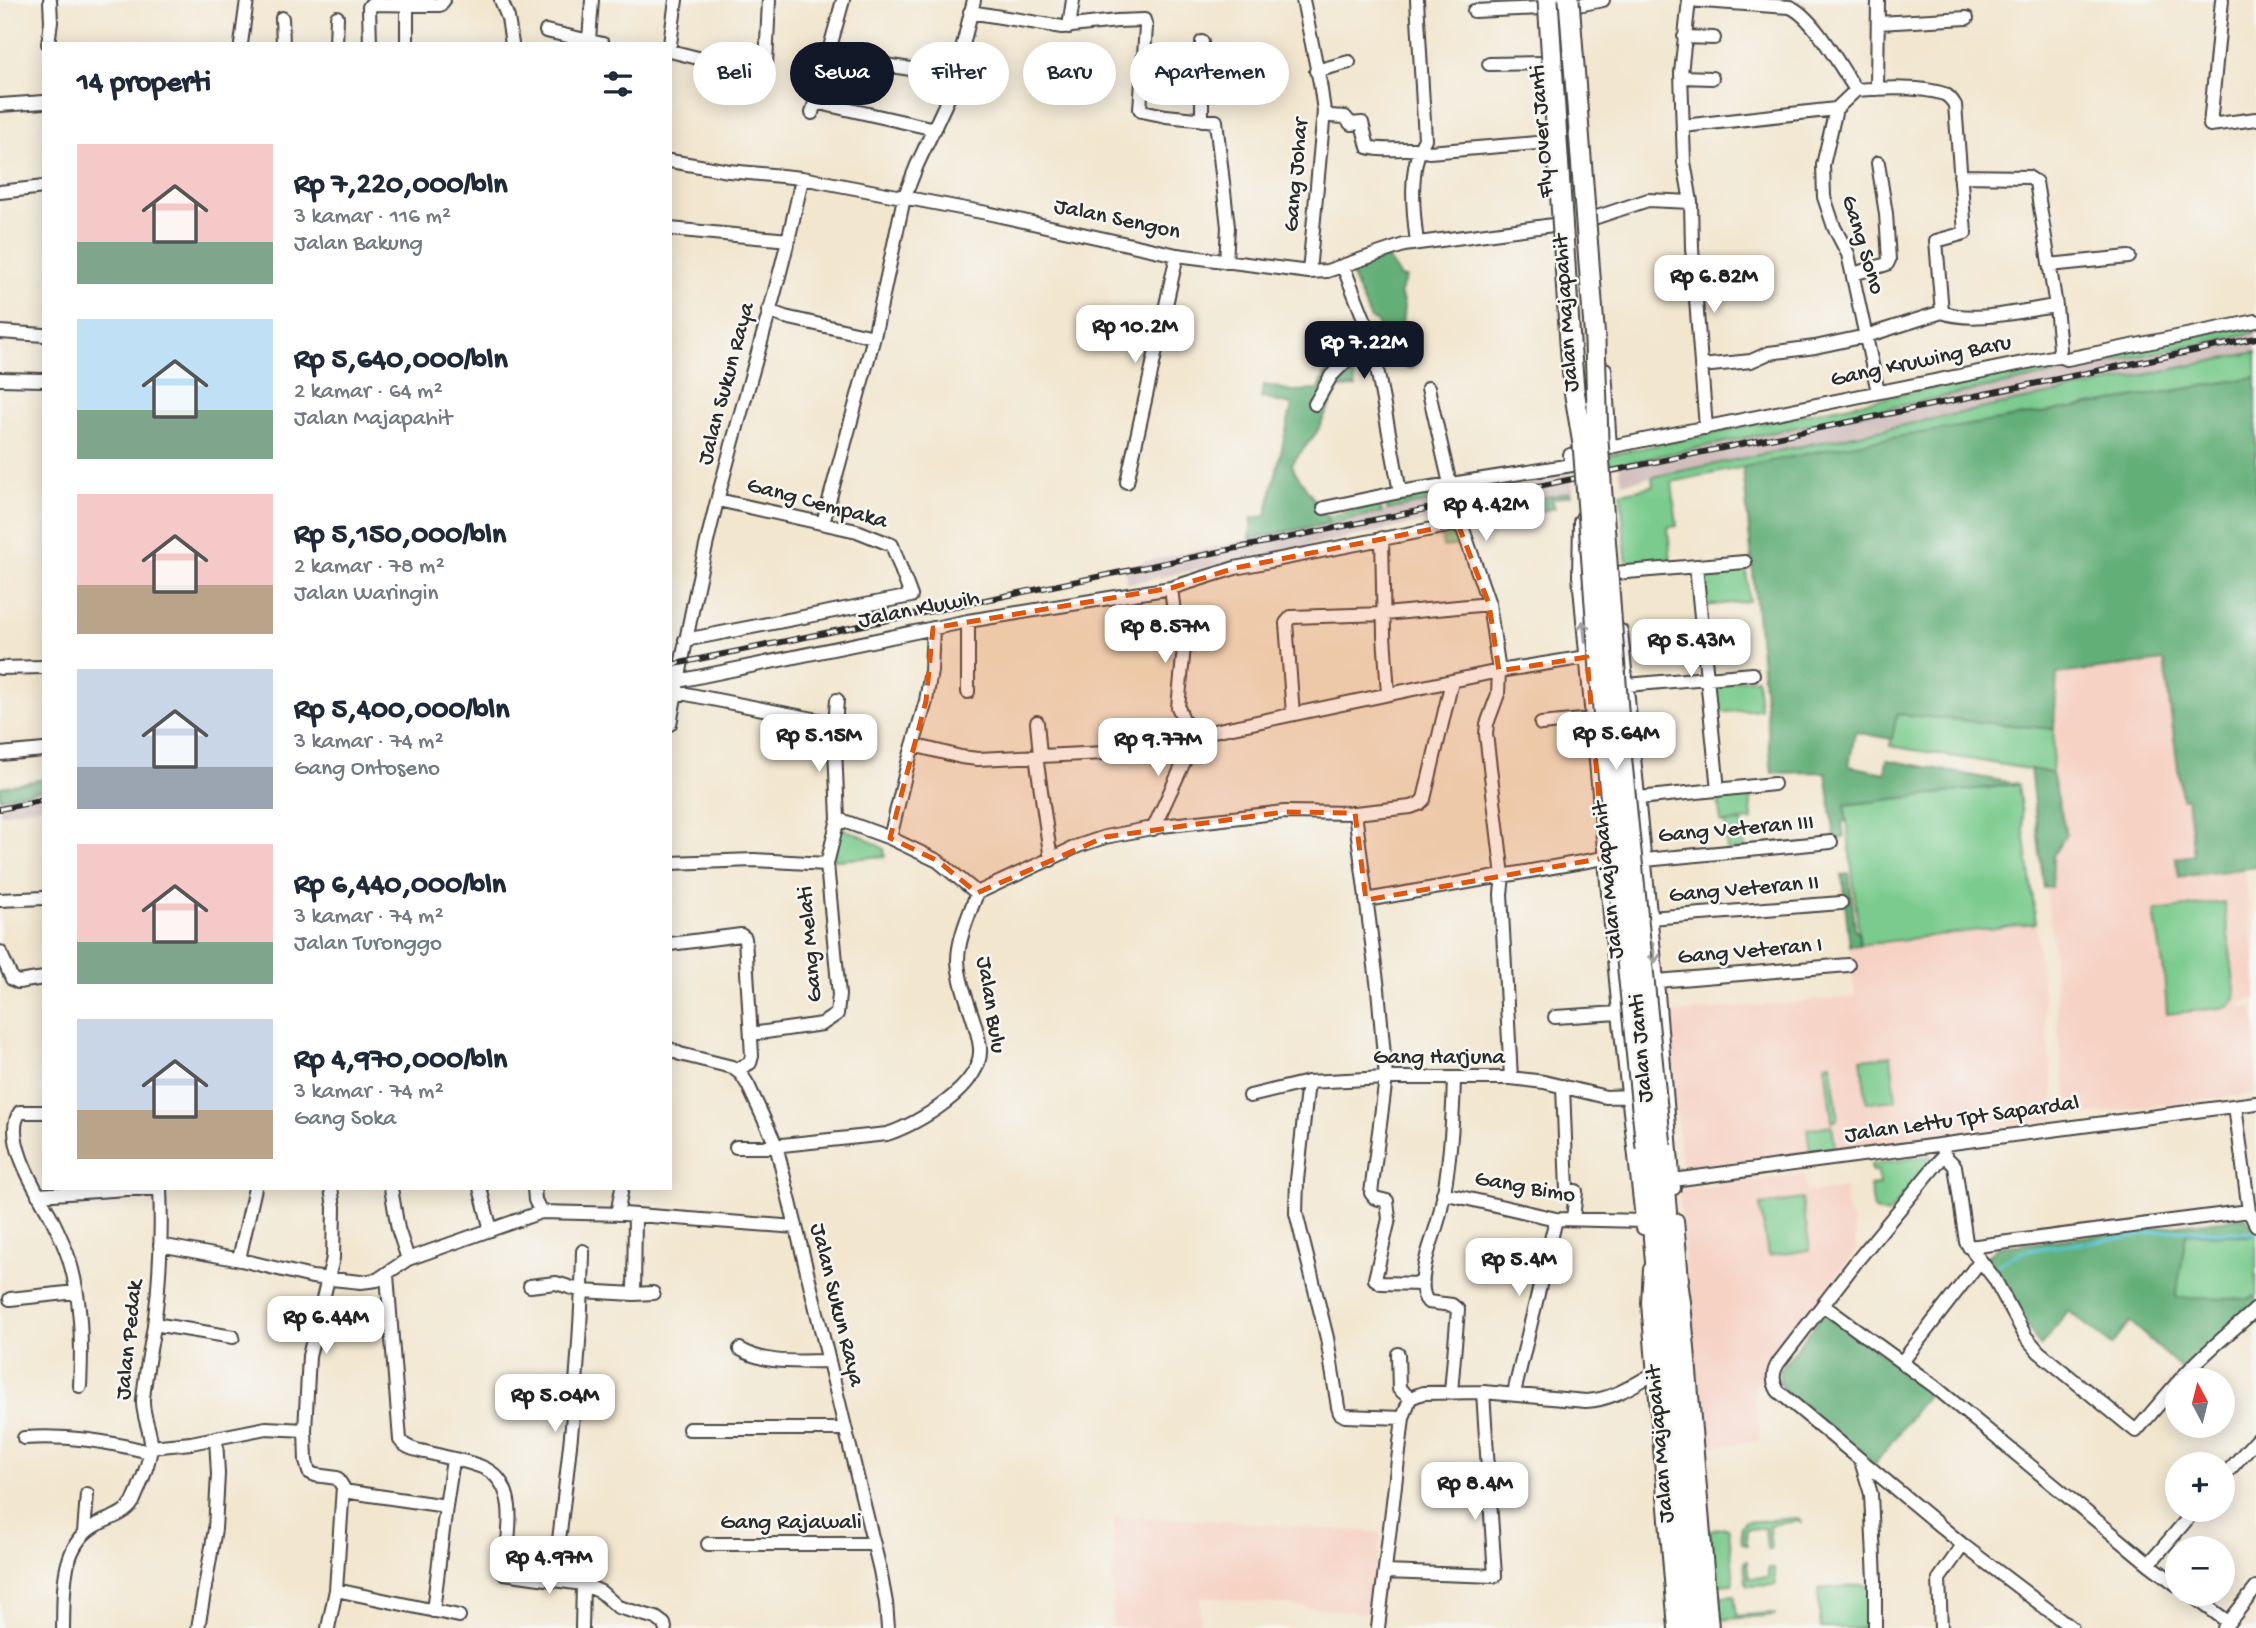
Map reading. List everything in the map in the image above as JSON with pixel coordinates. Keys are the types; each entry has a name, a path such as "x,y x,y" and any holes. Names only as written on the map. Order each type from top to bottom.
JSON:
{"highway":[{"name":"Jalan Majapahit","path":"1548,2 1574,390 1588,450"},
{"name":"Fly Over Janti","path":"1548,2 1582,342"},
{"name":"Jalan Majapahit","path":"1575,2 1595,341 1598,441 1662,1245 1671,1516 1686,1628"},
{"name":"Jalan Majapahit","path":"1582,342 1607,763 1653,1147"},
{"name":"Jalan Majapahit","path":"1662,1245 1688,1410 1701,1628"}],"street":[{"path":"48,42 50,0"},
{"path":"240,42 247,0"},
{"path":"370,42 371,4 440,5 444,0"},
{"path":"501,0 508,18 512,42"},
{"path":"589,40 592,0"},
{"path":"672,42 676,0"},
{"path":"672,47 758,73 764,71 768,0"},
{"path":"832,42 843,0"},
{"path":"1069,27 1073,0"},
{"name":"Gang Johar","path":"1303,0 1324,111 1309,272"},
{"path":"1417,243 1414,185 1419,149 1426,139 1418,0"},
{"path":"1603,0 1575,2 1586,101 1610,448"},
{"path":"1706,428 1691,202 1684,162 1683,125 1684,37 1695,0 1790,7 1797,10 1808,19 1856,90"},
{"path":"1877,89 1878,0"},
{"path":"2222,0 2210,125 2256,120"},
{"path":"1474,10 1548,2 1545,63 1548,142 1563,362 1588,450"},
{"path":"407,4 407,42"},
{"path":"963,42 972,6 1069,27 1144,20 1146,27 1140,109 1166,116 1216,121 1228,227 1226,262"},
{"path":"336,42 337,17"},
{"path":"282,18 283,42"},
{"path":"1878,23 1966,18"},
{"path":"546,31 596,42"},
{"path":"1684,37 1714,38"},
{"path":"1316,71 1349,62"},
{"path":"1489,64 1545,63"},
{"path":"1682,77 1712,78"},
{"path":"1683,125 1836,109 1856,90 1926,91 1945,94 1952,99 1955,105 1965,233 1936,241 1942,312"},
{"path":"1547,103 1586,101"},
{"path":"0,105 42,102"},
{"path":"815,105 814,108 935,130"},
{"path":"823,523 874,337 904,198 916,165 946,105"},
{"path":"1202,105 1202,120"},
{"name":"Gang Sono","path":"1836,109 1823,165 1824,197 1834,228 1848,254 1878,392"},
{"path":"1324,111 1330,116 1345,117 1352,124 1362,124 1368,147 1380,150 1419,149 1429,152 1548,142"},
{"name":"Jalan Sengon","path":"672,161 729,171 802,178 987,213 1177,255 1309,272 1327,271 1381,252 1417,243 1553,225"},
{"path":"1853,274 1886,264 1889,260 1886,214 1878,163"},
{"path":"1961,176 2033,179 2036,182 2056,306 2060,349 2057,356"},
{"name":"Jalan Sukun Raya","path":"672,713 685,640 718,500 789,240 802,178"},
{"path":"0,192 42,187"},
{"path":"1594,218 1648,200 1691,202"},
{"path":"672,229 789,240"},
{"path":"1127,482 1177,255"},
{"path":"2049,265 2129,257"},
{"path":"1343,266 1371,335 1400,492"},
{"path":"1702,366 1751,360 1769,353 1866,337 1942,312 1952,316 1977,316 2056,306"},
{"path":"768,311 874,337"},
{"name":"Gang Kruwing Baru","path":"1450,484 1572,465 1570,455 1588,450 1610,448 2057,356 2067,359 2256,321"},
{"path":"0,332 42,335"},
{"path":"1315,404 1331,376 1371,335"},
{"path":"1588,450 1604,358"},
{"path":"1563,362 1571,374 1586,375 1599,366 1604,358"},
{"path":"0,379 42,380"},
{"path":"1324,508 1450,484 1428,388"},
{"name":"Gang Cempaka","path":"685,640 911,596 892,545 858,531 718,500"},
{"name":"Jalan Janti","path":"1648,1284 1619,1013 1579,576 1580,522 1588,511 1596,515 1601,522 1615,573 1657,981 1682,1280"},
{"path":"1388,694 1382,538 1455,523 1460,525 1464,529 1489,604 1499,671 1498,694 1486,734 1503,876 1501,894 1511,1078"},
{"name":"Jalan Kluwih","path":"677,687 933,628 1171,588 1235,568 1382,538"},
{"path":"1579,576 1583,569 1595,562 1606,565 1615,573 1745,562"},
{"path":"1696,566 1718,790"},
{"path":"1153,829 1184,762 1190,736 1178,707 1185,637 1183,626 1174,612 1171,588"},
{"path":"1293,714 1287,620 1291,617 1385,614 1489,604"},
{"path":"968,621 968,692"},
{"path":"890,838 926,701 931,671 933,628"},
{"path":"1190,736 1499,671 1587,657"},
{"path":"0,668 42,667"},
{"path":"1627,685 1753,674"},
{"path":"838,819 890,838 938,861 977,892 1078,846 1105,837 1162,826 1284,812 1355,813 1415,806 1424,799 1452,681"},
{"path":"677,687 834,724"},
{"path":"672,863 754,860 827,864 838,819 834,724 837,701"},
{"path":"1541,724 1592,719"},
{"path":"1037,722 1038,755 1051,860"},
{"path":"913,745 961,758 978,759 1126,752"},
{"path":"0,754 42,750"},
{"path":"1598,791 1718,790 1774,784"},
{"path":"1355,813 1378,989 1386,1078 1371,1193 1375,1198 1386,1199 1389,1219 1375,1279 1377,1282 1422,1284"},
{"name":"Gang Veteran III","path":"1644,860 1830,842"},
{"path":"1367,900 1604,858"},
{"name":"Gang Melati","path":"751,1034 822,1024 838,1014 839,995 827,864"},
{"name":"Jalan Bulu","path":"776,1145 869,1137 901,1130 947,1101 974,1075 980,1049 958,959 961,940 977,892"},
{"path":"0,900 42,898"},
{"name":"Gang Veteran II","path":"1650,918 1841,903"},
{"path":"672,944 744,936 752,1056 750,1063 736,1070 723,1064 672,1052"},
{"path":"0,952 12,979 18,982 42,978"},
{"name":"Gang Veteran I","path":"1657,981 1848,965"},
{"path":"1555,1017 1619,1013"},
{"name":"Jalan Sukun Raya","path":"736,1070 748,1084 776,1145 874,1544 886,1603 888,1628"},
{"name":"Gang Harjuna","path":"1250,1096 1308,1082 1386,1078 1511,1078 1563,1086 1606,1097 1629,1096"},
{"path":"1451,1392 1458,1310 1452,1305 1427,1302 1422,1284 1441,1209 1453,1118 1454,1078"},
{"path":"1308,1082 1296,1213 1327,1338 1338,1407 1345,1416 1403,1418"},
{"path":"1563,1086 1567,1191 1576,1191 1573,1219"},
{"name":"Jalan Lettu Tpt Sapardal","path":"1673,1180 1943,1150 2256,1102"},
{"path":"2235,1106 2249,1210 2256,1225"},
{"path":"42,1112 20,1112 15,1123 24,1166 62,1239 70,1261 82,1338 80,1386"},
{"path":"736,1147 776,1145"},
{"path":"2071,1628 1963,1545 1778,1391 1773,1377 1779,1362 1943,1150 1955,1166 1964,1238 1994,1278 2033,1345 2136,1431 2165,1397"},
{"path":"38,1195 112,1190"},
{"name":"Jalan Pedak","path":"84,1533 124,1512 132,1503 150,1449 143,1405 154,1324 160,1245 160,1190"},
{"path":"239,1259 255,1190"},
{"path":"328,1628 336,1590 343,1491 337,1478 309,1472 305,1430 309,1356 314,1329 330,1279 335,1243 331,1190"},
{"path":"391,1190 398,1229 408,1259"},
{"path":"481,1190 491,1230"},
{"path":"534,1190 535,1200 541,1212"},
{"path":"617,1214 622,1190"},
{"name":"Gang Bimo","path":"1443,1193 1556,1219 1643,1221"},
{"path":"1969,1247 2249,1210"},
{"path":"160,1245 330,1279 369,1281 387,1275 408,1259 541,1212 635,1215 796,1227"},
{"path":"634,1294 635,1215"},
{"path":"1514,1393 1556,1219"},
{"path":"1662,1245 1682,1280 1688,1410 1712,1628"},
{"path":"1662,1245 1648,1284 1653,1374 1671,1516 1675,1628"},
{"path":"554,1580 570,1451 583,1251"},
{"path":"1902,1362 1980,1261"},
{"path":"387,1275 400,1440 411,1448 486,1469 498,1478 506,1492 510,1512 504,1573 583,1584 601,1592 618,1607 656,1618 664,1623 665,1628"},
{"path":"530,1286 556,1283 582,1292 653,1293"},
{"path":"10,1299 76,1292"},
{"path":"1824,1306 1934,1386 2165,1576"},
{"path":"2190,1368 2256,1309"},
{"path":"154,1324 233,1337"},
{"path":"740,1349 756,1358 828,1361"},
{"path":"1398,1354 1399,1389 1410,1398"},
{"path":"1378,1628 1403,1418 1410,1398 1423,1393 1483,1392 1599,1401 1653,1374"},
{"path":"1385,1572 1495,1576 1483,1392"},
{"path":"24,1438 58,1436 150,1449 267,1428 305,1430"},
{"path":"689,1429 845,1429"},
{"path":"198,1628 215,1529 218,1474 216,1438"},
{"path":"2235,1463 2256,1440"},
{"path":"445,1628 446,1506 453,1460"},
{"path":"1861,1461 1871,1494 1875,1628"},
{"path":"343,1491 446,1506"},
{"path":"63,1628 69,1555 84,1533 87,1494"},
{"path":"2149,1564 2185,1522"},
{"name":"Gang Rajawali","path":"708,1544 874,1544"},
{"path":"1941,1628 1939,1579 1963,1545"},
{"path":"582,1628 583,1584"},
{"path":"2204,1606 2226,1625 2256,1588"},
{"path":"336,1590 446,1614"}],"highlighted area":[{"path":"1458,524 1489,604 1499,671 1587,657 1604,858 1366,900 1355,813 1284,812 1105,837 977,893 938,861 890,838 926,701 933,628 1171,588 1235,568"}],"shaded area":[{"path":"2256,332 2256,352 1622,483 1619,464"},
{"path":"1570,472 1574,490 1127,584 1124,566"},
{"path":"2165,661 2182,798 2186,798 2194,855 2179,877 2244,869 2256,972 2256,999 2240,1002 2242,1009 2252,1008 2256,1028 2256,1093 2076,1116 2070,1106 2063,1074 2053,944 2046,892 2057,674"},
{"path":"42,789 42,805 0,814 0,798"},
{"path":"2036,923 2056,1119 1722,1164 1685,1166 1681,1163 1668,1014 1855,997 1850,946"},
{"path":"1804,1174 1807,1193 1845,1188 1857,1250 1770,1363 1765,1382 1754,1383 1760,1442 1700,1447 1679,1190"},
{"path":"1114,1517 1206,1520 1381,1533 1371,1614 1201,1596 1199,1628 1112,1628"}],"green space":[{"path":"1386,255 1400,277 1406,278 1400,292 1404,306 1401,337 1404,345 1418,355 1419,360 1413,368 1406,368 1383,344 1382,332 1376,321 1371,320 1348,267"},
{"path":"2256,324 2256,332 1610,466 1608,455"},
{"path":"1357,336 1371,344 1373,354 1365,356 1368,371 1353,373 1356,387 1338,388 1317,432 1292,463 1330,523 1250,539 1252,518 1266,516 1292,405 1261,398 1264,385 1293,391 1319,390 1336,340 1351,341"},
{"path":"2256,352 2256,377 1844,446 1672,482 1677,526 1668,527 1671,564 1627,568 1621,493 1653,486 1652,477"},
{"path":"2256,377 2256,867 2179,877 2176,858 2194,855 2187,799 2182,799 2164,661 2057,674 2054,729 1897,714 1892,739 1855,732 1849,766 1885,773 1887,760 2018,784 1845,805 1846,821 1842,822 1844,838 1835,839 1826,772 1772,773 1743,467 1844,446"},
{"path":"1451,487 1453,497 1387,510 1385,499 1397,497 1399,503 1415,500 1415,494"},
{"path":"1570,492 1571,495 1552,499 1555,508 1473,526 1470,513"},
{"path":"1380,505 1382,512 1330,523 1326,517"},
{"path":"1459,527 1465,545 1443,547 1441,531"},
{"path":"1746,568 1749,601 1705,606 1702,572"},
{"path":"1757,678 1760,709 1716,713 1713,683"},
{"path":"1896,714 2054,729 2052,773 1890,746"},
{"path":"2030,769 2052,773 2066,834 2053,856 2052,887 2044,888"},
{"path":"42,779 42,789 0,798 0,787"},
{"path":"2018,784 2036,923 1860,945 1845,805"},
{"path":"1750,793 1752,820 1721,823 1718,796"},
{"path":"1742,822 1745,849 1727,850 1725,823"},
{"path":"838,827 862,836 884,849 885,856 837,860 831,857"},
{"path":"1849,874 1855,930 1858,930 1860,945 1850,946 1842,875"},
{"path":"2224,902 2236,999 2229,1007 2167,1014 2164,972 2154,911"},
{"path":"1891,1056 1896,1100 1867,1103 1861,1059"},
{"path":"1831,1063 1838,1117 1832,1121 1825,1064"},
{"path":"1832,1125 1835,1148 1810,1151 1807,1129"},
{"path":"1930,1156 1932,1160 1888,1214 1874,1210 1870,1186 1879,1185 1878,1171 1872,1171 1871,1164"},
{"path":"1802,1199 1810,1250 1768,1256 1760,1205"},
{"path":"2245,1217 2256,1230 2256,1236 2186,1233 2176,1298 2247,1299 2256,1296 2256,1304 2185,1368 2181,1368 2130,1322 2112,1345 2068,1311 2040,1347 1987,1259 1987,1256 1999,1247"},
{"path":"2186,1233 2256,1236 2256,1296 2247,1299 2176,1299"},
{"path":"1826,1314 1931,1390 1874,1465 1783,1390 1779,1381 1780,1370"},
{"path":"1797,1518 1800,1521 1801,1524 1799,1521 1769,1525 1771,1549 1767,1549 1765,1528 1746,1529 1747,1545 1742,1543 1741,1526 1745,1522"},
{"path":"1727,1528 1734,1581 1732,1584 1715,1585 1710,1530"},
{"path":"1747,1561 1749,1578 1768,1577 1768,1568 1774,1568 1776,1585 1748,1586 1744,1562"},
{"path":"1863,1585 1872,1589 1871,1628 1821,1628 1818,1589"},
{"path":"1734,1595 1737,1616 1769,1613 1776,1615 1718,1620 1716,1597"}],"waterway":[{"path":"2088,1243 2170,1230 2256,1233"},
{"path":"1997,1266 2006,1259 2027,1251 2083,1243"}],"railway":[{"path":"672,665 2256,338"},
{"path":"0,809 42,800"}]}
